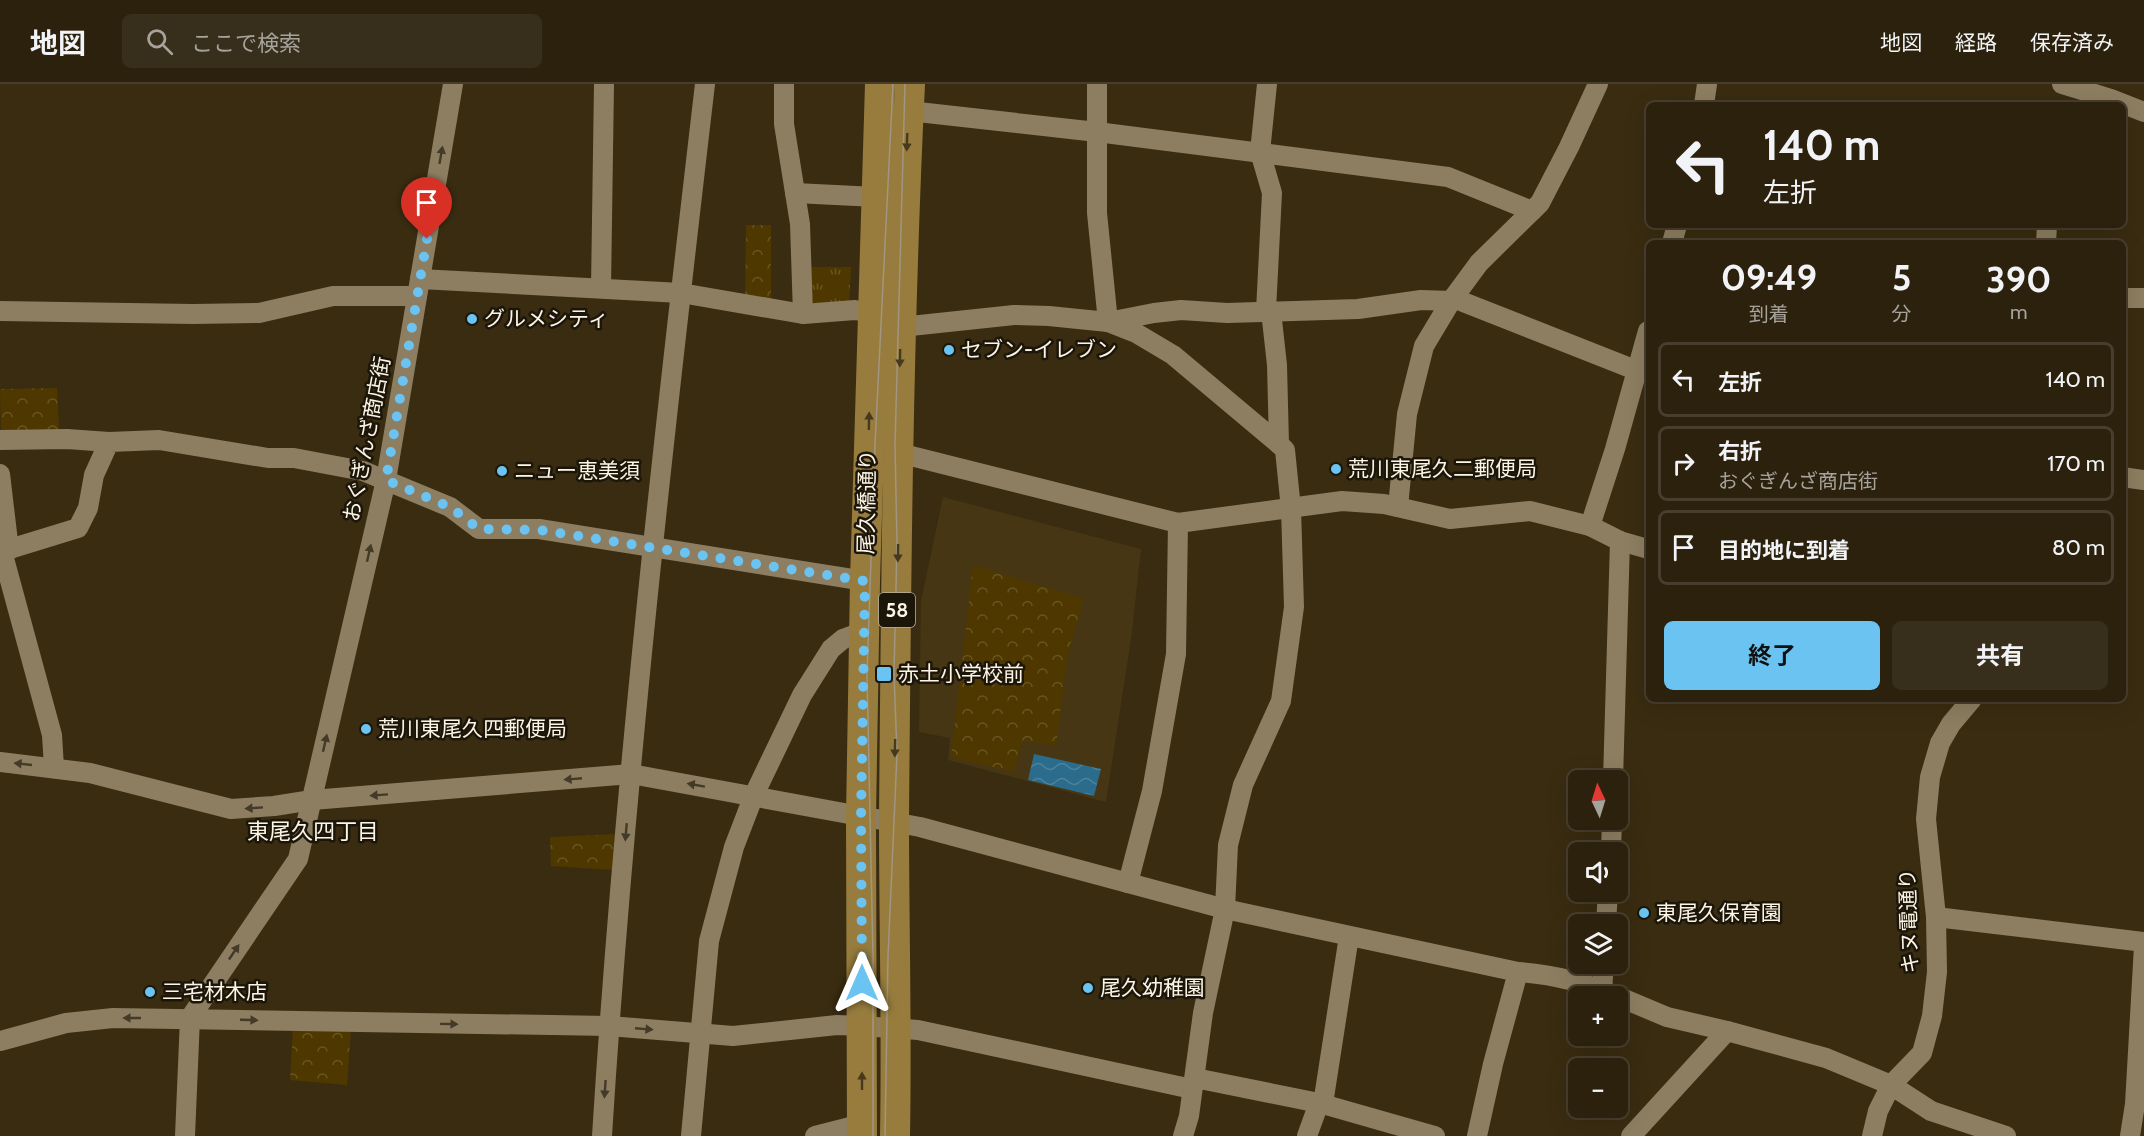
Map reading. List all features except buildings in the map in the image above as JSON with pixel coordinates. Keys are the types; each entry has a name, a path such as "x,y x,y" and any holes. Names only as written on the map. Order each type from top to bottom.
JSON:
{"main road":[{"name":"尾久橋通り","path":"862,1130 861,817 865,581 880,84"},
{"name":"尾久橋通り","path":"895,1136 894,822 901,327 909,98"}],"street":[{"name":"おぐぎんざ商店街","path":"190,1018 298,859 386,480 453,84"},
{"path":"601,288 604,84"},
{"path":"602,1136 609,1026 653,548 705,84"},
{"path":"784,84 784,124 800,224 803,314"},
{"path":"1097,84 1097,213 1108,322"},
{"path":"1268,84 1260,152 1272,193 1268,311 1276,365 1280,444"},
{"path":"1398,507 1407,414 1424,346 1452,300 1479,263 1540,203 1599,84"},
{"path":"1704,102 1707,84"},
{"path":"2063,92 2119,102"},
{"path":"909,98 1097,132 1448,177 1532,210"},
{"path":"2126,105 2144,112"},
{"path":"795,193 876,196"},
{"path":"0,310 259,313 333,296 419,287 601,288 681,293 803,314 855,310 872,313 901,327 1014,315 1108,322 1136,333 1173,355 1285,450 1291,509 1294,607 1281,701 1243,784 1228,845 1225,909 1203,1013 1189,1116 1183,1136"},
{"path":"2126,298 2144,298"},
{"path":"1108,322 1182,310 1227,313 1358,309 1421,300 1452,300 1638,371"},
{"path":"1590,526 1646,340"},
{"path":"0,440 67,439 109,442 159,440 268,458 294,458 363,471 450,507 479,529 540,530 865,581"},
{"path":"4,551 78,528 88,508 94,475 109,442"},
{"path":"899,453 1178,523 1342,501 1384,504 1450,519 1530,511 1590,526 1620,541 1646,548"},
{"path":"0,474 4,551 52,735 54,767"},
{"path":"2126,478 2144,480"},
{"path":"1128,883 1152,791 1176,654 1178,523"},
{"path":"1613,770 1620,541"},
{"path":"691,1136 709,941 735,847 754,795 801,695 831,649 843,639 865,631"},
{"name":"キヌ電通り","path":"1872,1136 1878,1111 1891,1085 1922,1053 1932,1016 1936,972 1936,917 1926,819 1930,777 1940,743 1951,724 1969,702"},
{"path":"0,762 90,773 231,809 312,800 631,774 920,827 1225,909 1518,972 1542,973 1585,986"},
{"path":"1936,917 2144,944 2130,1136"},
{"path":"1307,1136 1321,1104 1349,936"},
{"path":"1477,1136 1493,1064 1518,972"},
{"path":"1628,1001 1667,1017 1727,1030 1826,1058 1891,1085 1955,1128 2006,1136"},
{"path":"0,1041 66,1023 113,1018 609,1026 733,1036 839,1025 862,1026 918,1030 1194,1083 1321,1104 1435,1136"},
{"path":"185,1136 190,1018"},
{"path":"1631,1136 1727,1030"},
{"path":"815,1136 862,1130"}],"shaded area":[{"path":"943,497 1141,549 1132,632 1106,802 948,760 950,738 919,732 921,601"}],"green space":[{"path":"746,225 771,225 771,306 745,301"},
{"path":"807,267 851,267 849,303 806,303"},
{"path":"57,388 59,431 1,432 0,389"},
{"path":"973,565 1084,599 1067,656 1056,746 1023,740 1013,772 951,757"},
{"path":"615,834 612,870 551,866 550,837"},
{"path":"293,1027 351,1029 347,1085 290,1080"}],"water":[{"path":"1034,754 1101,769 1094,796 1028,780"}],"tram line":[{"path":"873,1136 873,957 867,674 875,445 893,84"},
{"path":"885,1136 888,956 897,754 894,673 897,544 895,445 905,84"}],"place":[{"name":"グルメシティ","path":"472,319"},
{"name":"セブン-イレブン","path":"949,350"},
{"name":"荒川東尾久二郵便局","path":"1336,469"},
{"name":"ニュー恵美須","path":"502,471"},
{"name":"赤土小学校前","path":"884,674"},
{"name":"荒川東尾久四郵便局","path":"366,729"},
{"name":"東尾久保育園","path":"1644,913"},
{"name":"尾久幼稚園","path":"1088,988"},
{"name":"三宅材木店","path":"150,992"}],"district":[{"name":"東尾久四丁目","path":"313,831"}],"route":[{"path":"427,239 386,480 450,507 479,529 540,530 865,581 861,817 862,983"}]}
